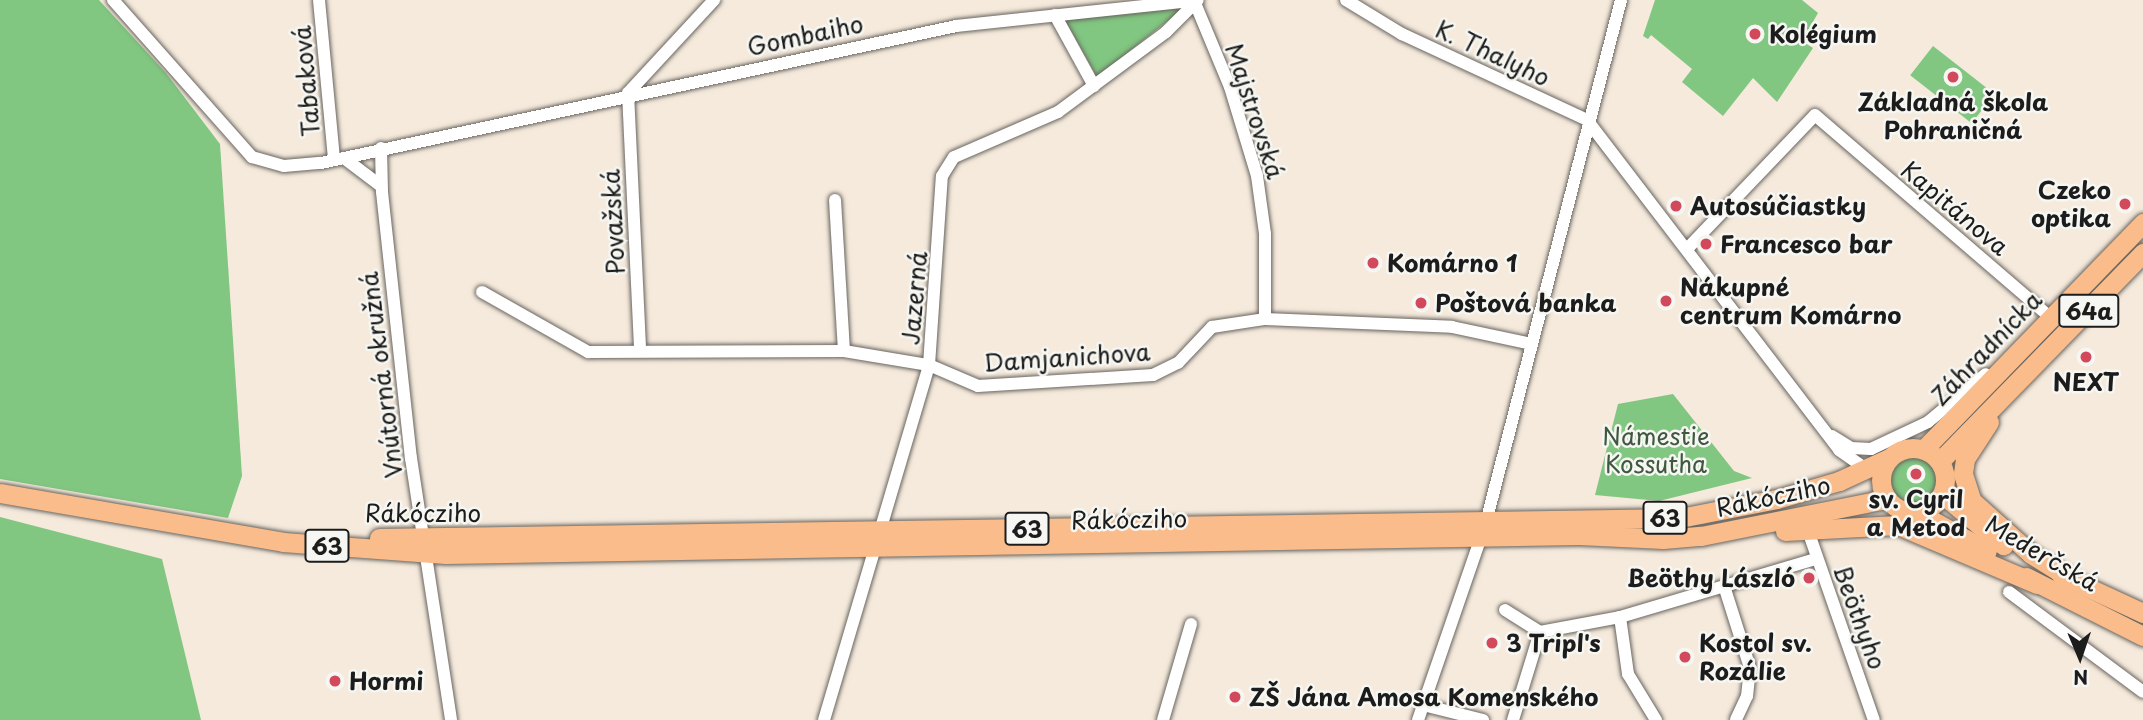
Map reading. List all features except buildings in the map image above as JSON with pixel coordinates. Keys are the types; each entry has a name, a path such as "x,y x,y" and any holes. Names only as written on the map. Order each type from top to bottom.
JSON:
{"main road":[{"name":"Záhradnícka","path":"1924,449 2021,345 2143,223"},
{"name":"Záhradnícka","path":"1940,461 2143,253"},
{"path":"2034,367 1968,451 1963,474 1972,500 1989,519 2031,554 2071,579"},
{"name":"63","path":"1889,458 1903,449 1924,449"},
{"path":"1917,512 1932,506 1942,494 1946,477 1940,461 1924,449"},
{"name":"Rákócziho","path":"1483,530 1680,518 1777,499 1839,481 1889,458"},
{"path":"1887,499 1881,478 1889,458"},
{"name":"Rákócziho","path":"0,493 230,534 422,546 1483,530 1701,536 1887,499"},
{"name":"Mederčská","path":"1942,494 1992,539 2143,613"},
{"name":"63","path":"1887,499 1898,509 1917,512"},
{"name":"Mederčská","path":"1917,512 1944,523 2037,583 2143,636"},
{"name":"63","path":"1701,536 1736,537 1807,528 1898,525 2037,583"}],"street":[{"path":"113,0 252,157 284,166 339,158 628,93 714,0"},
{"name":"Tabaková","path":"319,0 339,158"},
{"name":"K. Thalyho","path":"1346,0 1402,34 1587,120"},
{"path":"1418,720 1483,530 1587,120 1621,0"},
{"name":"Gombaiho","path":"628,93 956,26 1055,15 1092,5 1197,1"},
{"name":"Jazerná","path":"824,720 929,365 945,168 954,157 1058,112 1166,32 1197,1"},
{"name":"Majstrovská","path":"1197,1 1230,87 1257,176 1265,234 1265,319"},
{"path":"1055,15 1094,86"},
{"name":"Považská","path":"628,93 640,350"},
{"name":"Kapitánova","path":"1687,249 1815,115 2050,317"},
{"path":"1587,120 1832,436 1844,457 1865,468"},
{"name":"Vnútorná okružná","path":"381,148 381,186 422,546 451,720"},
{"path":"339,158 381,186"},
{"path":"835,200 844,351"},
{"name":"Damjanichova","path":"482,292 588,352 844,351 929,365 978,386 1138,378 1178,363 1213,327 1265,319 1452,327 1531,344"},
{"path":"1832,436 1864,450 1920,427 2021,345"},
{"name":"Beöthyho","path":"1807,528 1874,720"},
{"path":"1505,610 1540,632 1620,617 1726,589 1816,559"},
{"path":"1726,589 1750,668 1747,696 1736,720"},
{"name":"Mederčská","path":"2009,592 2143,692"},
{"path":"1620,617 1628,674 1656,720"},
{"path":"1163,720 1191,624"},
{"path":"1513,720 1540,632"},
{"path":"1423,705 1483,720"}],"green space":[{"path":"0,0 99,0 166,73 220,144 242,476 228,518 0,479"},
{"path":"1655,0 1802,0 1818,13 1802,41 1813,48 1777,102 1753,78 1723,116 1682,82 1692,69 1651,35 1648,39 1643,36"},
{"path":"1185,7 1097,77 1065,20"},
{"path":"1933,46 1994,94 1972,123 1910,75"},
{"name":"Námestie Kossutha","path":"1673,394 1734,471 1752,478 1659,501 1595,495 1618,404"},
{"path":"1914,453 1933,461 1941,480 1933,499 1914,507 1895,499 1887,480 1895,461"},
{"path":"0,517 162,559 201,720 0,720"}],"place":[{"name":"Kolégium","path":"1755,34"},
{"name":"Základná škola Pohraničná","path":"1953,77"},
{"name":"Czeko optika","path":"2125,204"},
{"name":"Autosúčiastky","path":"1676,206"},
{"name":"Francesco bar","path":"1706,244"},
{"name":"Komárno 1","path":"1373,263"},
{"name":"Nákupné centrum Komárno","path":"1666,301"},
{"name":"Poštová banka","path":"1421,303"},
{"name":"NEXT","path":"2086,357"},
{"name":"sv. Cyril a Metod","path":"1916,474"},
{"name":"Beöthy László","path":"1809,578"},
{"name":"3 Tripl's","path":"1492,643"},
{"name":"Kostol sv. Rozálie","path":"1685,657"},
{"name":"Hormi","path":"335,681"},
{"name":"ZŠ Jána Amosa Komenského","path":"1235,697"}]}
